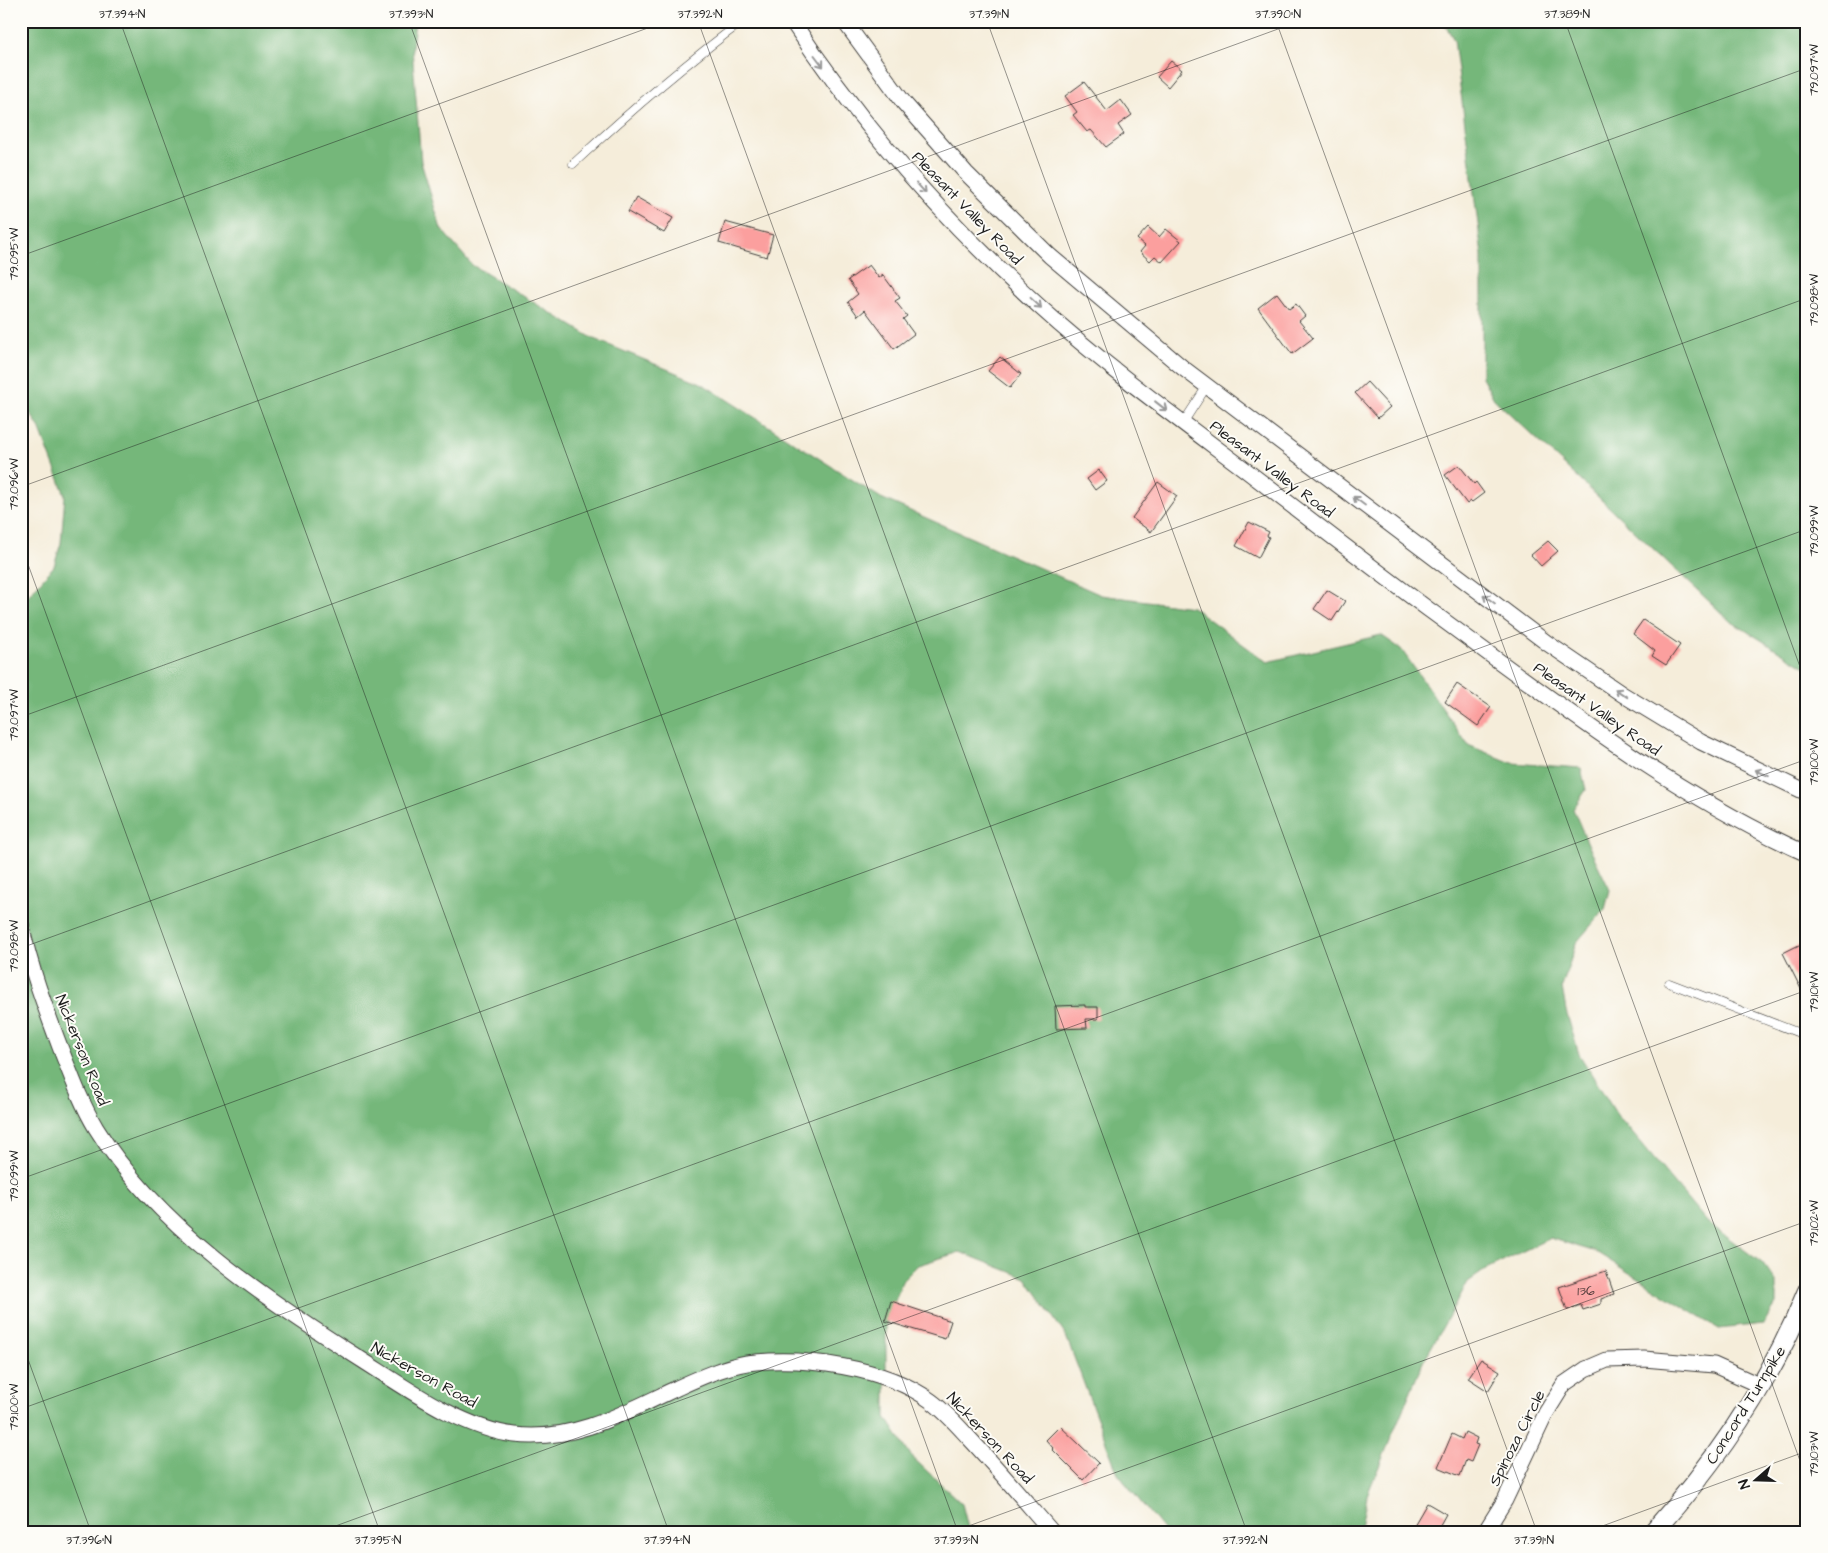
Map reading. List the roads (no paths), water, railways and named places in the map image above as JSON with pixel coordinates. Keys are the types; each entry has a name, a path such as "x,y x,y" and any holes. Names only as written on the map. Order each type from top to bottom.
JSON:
{"street":[{"name":"Pleasant Valley Road","path":"792,21 812,52 865,122 921,188 980,250 1049,314 1106,363 1388,579 1596,732 1667,779 1725,814 1807,854"},
{"name":"Pleasant Valley Road","path":"844,21 904,103 966,173 1050,256 1207,386 1546,643 1622,694 1701,742 1807,793"},
{"name":"Nickerson Road","path":"21,924 37,987 76,1088 96,1128 133,1178 188,1234 260,1292 298,1320 413,1392 461,1418 486,1428 514,1435 562,1434 608,1420 697,1379 737,1366 750,1363 794,1362 846,1366 898,1382 934,1402 998,1469 1052,1532"},
{"name":"Concord Turnpike","path":"1653,1532 1685,1496 1727,1441 1762,1386 1793,1326 1807,1292"},
{"name":"Spinoza Circle","path":"1485,1532 1505,1500 1546,1414 1564,1384 1586,1368 1607,1360 1644,1359 1705,1364 1714,1365 1762,1386"}],"lane":[{"path":"573,164 616,124 656,92 700,52 743,21"},
{"path":"1182,422 1207,386"},
{"path":"1669,984 1807,1036"}]}
